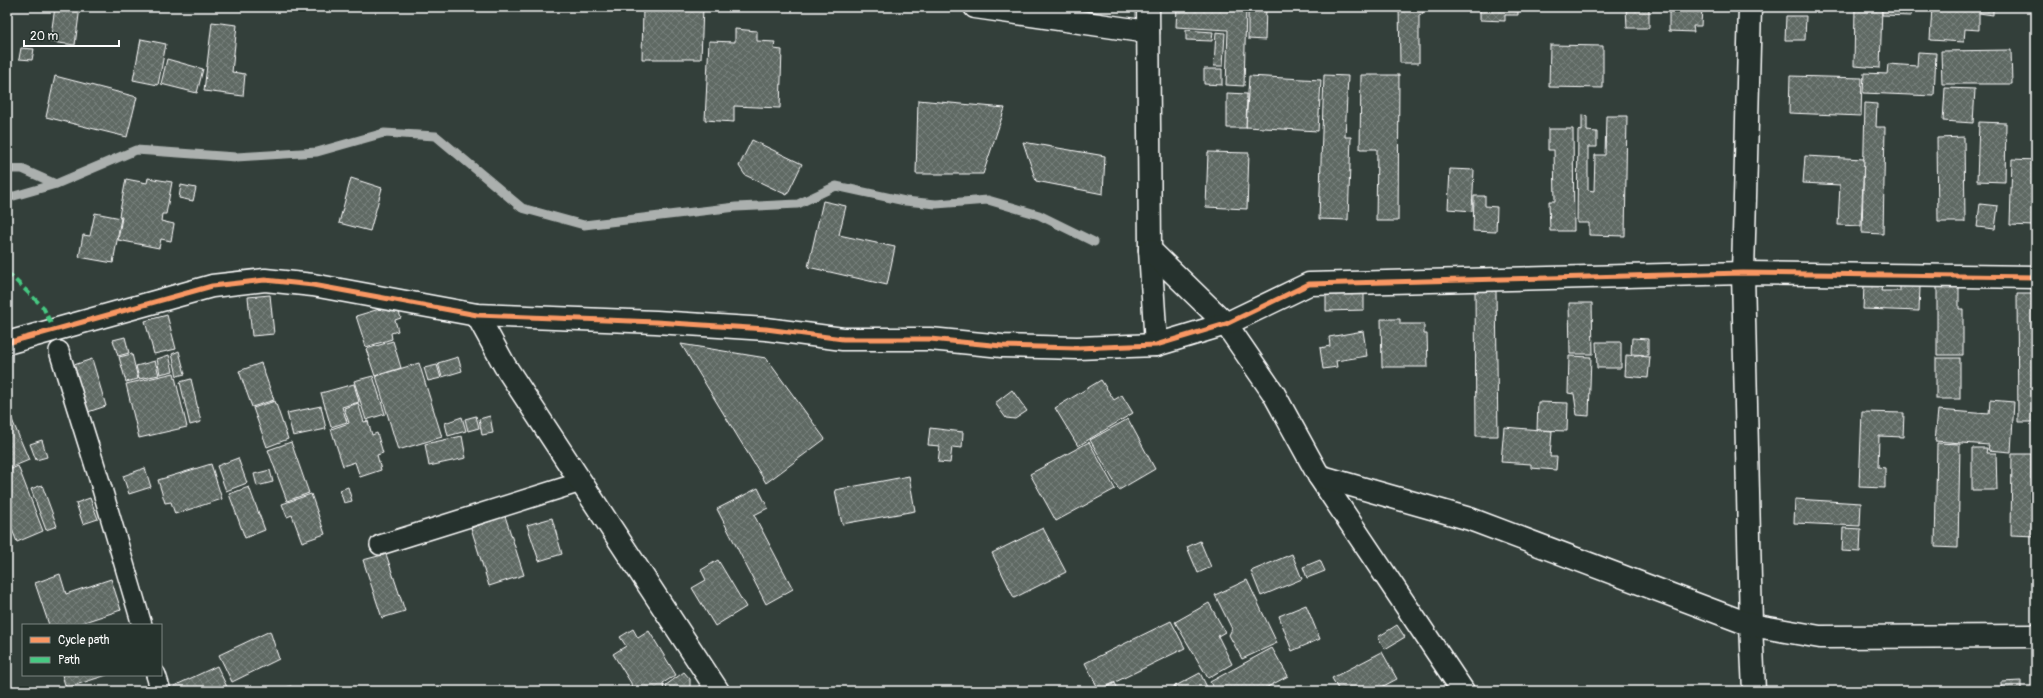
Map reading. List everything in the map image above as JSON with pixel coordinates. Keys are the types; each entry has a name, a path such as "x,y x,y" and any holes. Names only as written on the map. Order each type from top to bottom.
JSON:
{"street":[{"path":"975,7 1148,32"},
{"path":"1148,7 1150,250 1156,345"},
{"path":"1750,7 1743,273 1750,625 1754,691"},
{"path":"1150,250 1226,324 1274,394 1319,476 1463,691"},
{"path":"7,343 212,286 265,280 313,285 477,316 656,322 766,329 843,339 930,339 1002,346 1077,348 1156,345 1226,324 1309,284 1743,273 2036,276"},
{"path":"477,316 505,366 718,691"},
{"path":"1319,476 1470,519 1750,625 1820,637 2036,636"}],"lane":[{"path":"59,350 142,624"},
{"path":"380,544 580,482"},
{"path":"156,676 161,691"}],"building":[{"path":"55,7 80,7 75,45 50,42"},
{"path":"643,7 703,7 701,59 642,59"},
{"path":"1177,7 1246,7 1244,86 1226,85 1228,30 1176,27"},
{"path":"1248,7 1266,7 1265,40 1248,39"},
{"path":"1267,7 1284,7 1284,11 1267,11"},
{"path":"1399,7 1423,7 1423,14 1419,15 1419,63 1400,63"},
{"path":"1480,7 1535,8 1518,8 1518,15 1505,15 1505,21 1480,20"},
{"path":"1626,7 1649,7 1649,28 1627,28"},
{"path":"1669,7 1702,7 1701,26 1693,26 1694,32 1669,31"},
{"path":"1855,7 1882,7 1880,68 1854,66"},
{"path":"1882,7 1911,7 1911,16 1882,15"},
{"path":"1932,7 1993,7 1993,15 1979,13 1979,30 1965,29 1964,42 1930,40"},
{"path":"1786,16 1806,16 1805,40 1785,40"},
{"path":"212,22 237,25 232,72 245,74 243,96 204,91"},
{"path":"735,29 757,31 757,41 775,42 774,49 782,50 780,108 734,106 734,122 705,120 709,41 735,42"},
{"path":"1186,30 1213,32 1212,41 1186,40"},
{"path":"1216,32 1225,33 1223,66 1214,66"},
{"path":"141,39 166,44 158,85 133,80"},
{"path":"1550,45 1603,46 1603,88 1549,87"},
{"path":"21,48 34,49 32,60 19,59"},
{"path":"2011,50 2012,84 1942,84 1941,51"},
{"path":"1918,52 1936,53 1934,96 1863,93 1864,73 1887,74 1888,64 1917,66"},
{"path":"167,59 203,69 197,93 161,84"},
{"path":"1204,69 1222,69 1222,85 1204,84"},
{"path":"1324,75 1348,76 1345,137 1351,137 1348,220 1319,219"},
{"path":"1361,75 1399,75 1398,221 1376,221 1377,149 1360,149"},
{"path":"55,76 137,97 127,137 46,117"},
{"path":"1249,76 1321,80 1318,131 1246,127"},
{"path":"1790,76 1862,78 1861,116 1789,113"},
{"path":"1945,88 1975,89 1973,123 1943,121"},
{"path":"1227,93 1247,94 1246,128 1227,128"},
{"path":"918,100 1005,108 983,174 916,174"},
{"path":"1865,103 1877,104 1876,127 1885,127 1883,234 1862,233"},
{"path":"1582,115 1587,116 1587,131 1597,132 1597,147 1588,147 1588,190 1594,191 1595,155 1605,155 1606,116 1627,116 1625,236 1589,235 1589,223 1577,223 1578,130 1582,131"},
{"path":"1979,122 2006,123 2005,182 1977,181"},
{"path":"1548,129 1573,129 1574,231 1550,231 1549,201 1555,201 1554,150 1548,150"},
{"path":"1964,137 1965,222 1938,222 1937,138"},
{"path":"752,140 802,164 787,195 745,175 739,166"},
{"path":"1023,142 1105,156 1103,194 1036,181"},
{"path":"1208,152 1249,153 1247,209 1206,207"},
{"path":"1805,156 1864,159 1861,226 1838,225 1840,185 1803,183"},
{"path":"2012,159 2036,160 2033,226 2010,225"},
{"path":"1450,169 1474,170 1472,211 1448,209"},
{"path":"148,178 172,182 166,214 162,214 161,221 174,224 171,241 161,239 159,248 118,240 122,217 119,216 126,179 147,183"},
{"path":"351,178 382,188 370,231 339,223"},
{"path":"181,185 196,188 193,201 179,198"},
{"path":"1474,196 1485,196 1485,206 1497,207 1496,232 1473,231"},
{"path":"823,201 846,206 839,235 895,247 887,285 808,267"},
{"path":"1980,204 1998,206 1995,229 1977,227"},
{"path":"95,213 121,218 113,263 79,257 83,235 90,236"},
{"path":"1864,285 1882,286 1881,291 1900,291 1900,286 1920,287 1919,311 1863,309"},
{"path":"1937,287 1959,287 1959,309 1963,309 1963,355 1937,355"},
{"path":"1364,291 1364,310 1326,311 1326,292"},
{"path":"1475,291 1496,291 1498,436 1476,436"},
{"path":"2017,294 2036,294 2036,422 2018,422"},
{"path":"270,295 274,334 252,336 248,297"},
{"path":"1569,303 1592,303 1593,354 1570,354"},
{"path":"396,304 401,318 395,320 398,331 391,333 392,339 366,347 356,316"},
{"path":"167,315 176,349 154,354 145,321"},
{"path":"1381,319 1400,319 1400,324 1424,324 1424,334 1427,334 1428,367 1382,367"},
{"path":"1363,331 1367,356 1336,361 1337,367 1323,369 1320,348 1330,346 1329,337"},
{"path":"125,337 129,353 118,356 113,340"},
{"path":"1632,338 1648,339 1648,355 1631,354"},
{"path":"393,341 401,368 375,376 366,349"},
{"path":"1596,342 1621,342 1621,368 1597,368"},
{"path":"681,344 766,358 825,439 766,483"},
{"path":"179,351 185,374 177,376 172,354"},
{"path":"132,354 138,379 126,382 119,357"},
{"path":"169,355 173,371 160,374 157,359"},
{"path":"1626,355 1650,357 1648,378 1625,376"},
{"path":"1569,356 1591,357 1589,416 1577,415 1574,394 1568,393"},
{"path":"458,357 462,371 442,377 438,363"},
{"path":"1936,358 1960,358 1960,399 1936,399"},
{"path":"92,359 106,406 85,413 71,366"},
{"path":"155,361 159,375 139,379 136,366"},
{"path":"261,363 274,400 252,407 239,371"},
{"path":"419,363 442,437 398,450 376,376"},
{"path":"437,365 441,378 428,381 424,368"},
{"path":"174,373 187,427 139,438 126,384"},
{"path":"373,376 385,414 366,420 354,381"},
{"path":"191,379 201,422 190,425 180,382"},
{"path":"1101,380 1114,400 1122,395 1133,413 1078,446 1055,408"},
{"path":"354,384 359,402 342,407 347,422 331,427 321,393"},
{"path":"1012,390 1027,411 1015,419 1006,418 995,403"},
{"path":"1990,400 2014,402 2011,452 1988,450 1989,445 1935,441 1938,410 1989,414"},
{"path":"275,401 288,439 267,447 253,408"},
{"path":"1538,402 1568,403 1567,431 1537,430"},
{"path":"358,403 364,422 368,421 372,435 377,433 383,453 377,455 381,470 360,477 355,462 343,466 331,429 349,423 344,408"},
{"path":"321,406 326,429 293,436 287,413"},
{"path":"7,408 29,460 7,469"},
{"path":"1862,412 1904,413 1903,437 1879,436 1878,467 1885,468 1885,488 1859,487"},
{"path":"476,416 479,428 468,431 465,419"},
{"path":"490,416 493,433 482,435 479,419"},
{"path":"462,417 466,431 448,436 445,423"},
{"path":"1128,419 1155,469 1119,490 1090,440"},
{"path":"1504,427 1552,431 1550,457 1557,457 1556,470 1531,468 1531,464 1501,462"},
{"path":"930,428 963,432 962,448 952,447 950,463 938,462 940,446 928,445"},
{"path":"462,436 466,458 429,466 425,444"},
{"path":"42,440 47,457 36,460 30,444"},
{"path":"291,442 309,493 287,501 268,450"},
{"path":"1089,442 1115,489 1056,521 1030,474"},
{"path":"1937,443 1960,444 1958,548 1935,547"},
{"path":"1972,448 1987,448 1986,453 1996,453 1997,490 1972,490"},
{"path":"2012,454 2031,454 2031,479 2036,479 2036,536 2011,535"},
{"path":"238,458 247,483 226,491 217,466"},
{"path":"211,464 222,499 175,514 171,502 165,503 158,480"},
{"path":"18,466 43,531 17,542 7,517 7,471"},
{"path":"145,468 151,487 129,494 123,476"},
{"path":"270,470 273,482 257,486 254,474"},
{"path":"909,476 915,511 842,524 835,490"},
{"path":"42,485 57,526 46,530 31,489"},
{"path":"249,487 265,530 245,538 229,494"},
{"path":"348,487 352,501 344,503 340,490"},
{"path":"758,488 768,508 754,515 793,589 766,604 717,509"},
{"path":"311,494 325,534 302,542 292,515 287,517 282,504"},
{"path":"90,498 98,519 83,524 76,503"},
{"path":"1795,499 1861,503 1860,526 1794,523"},
{"path":"505,516 524,575 489,586 471,528"},
{"path":"552,518 562,554 539,561 527,525"},
{"path":"1043,528 1066,572 1014,598 992,553"},
{"path":"1843,528 1861,529 1860,552 1842,551"},
{"path":"1200,541 1211,567 1198,573 1187,547"},
{"path":"386,554 405,611 382,618 363,560"},
{"path":"1292,554 1302,579 1261,596 1251,571"},
{"path":"718,560 746,607 715,626 692,588 706,580 701,570"},
{"path":"1320,560 1325,571 1307,578 1303,567"},
{"path":"60,574 66,594 111,579 121,610 78,624 49,624 35,583"},
{"path":"1247,580 1277,643 1242,659 1229,635 1232,629 1215,595"},
{"path":"1209,603 1225,632 1218,636 1232,664 1208,678 1175,622"},
{"path":"1306,605 1320,639 1292,651 1279,616"},
{"path":"1171,621 1185,648 1099,690 1085,663"},
{"path":"1397,625 1405,637 1385,649 1378,637"},
{"path":"633,629 638,638 649,631 676,675 663,683 664,691 632,691 631,683 613,654 626,646 620,637"},
{"path":"270,631 279,659 232,682 219,655"},
{"path":"1272,648 1288,676 1260,691 1215,691 1210,682"},
{"path":"1382,652 1397,679 1374,691 1339,691 1332,678"},
{"path":"217,666 227,687 218,691 177,691 174,686"},
{"path":"684,672 690,679 690,689 667,691 666,685"},
{"path":"1200,673 1209,691 1166,691"},
{"path":"62,676 104,676 66,688"},
{"path":"2021,681 2021,691 2001,691 2001,682"},
{"path":"1115,683 1119,691 1099,691"},
{"path":"291,686 293,691 277,691"},
{"path":"1279,686 1282,691 1269,691"}],"waterway":[{"path":"7,169 22,169 56,184 136,150 236,157 317,152 384,133 436,136 522,208 584,225 736,207 798,204 836,186 905,201 936,204 988,200 1039,215 1094,242"},
{"path":"7,198 56,184"}],"marked path":[{"path":"7,272 43,307 54,330"}],"cycle path":[{"path":"7,343 212,286 265,280 313,285 477,315 656,322 766,329 843,339 930,339 1002,346 1077,348 1156,345 1226,324 1309,284 1743,273 2036,277"}]}
